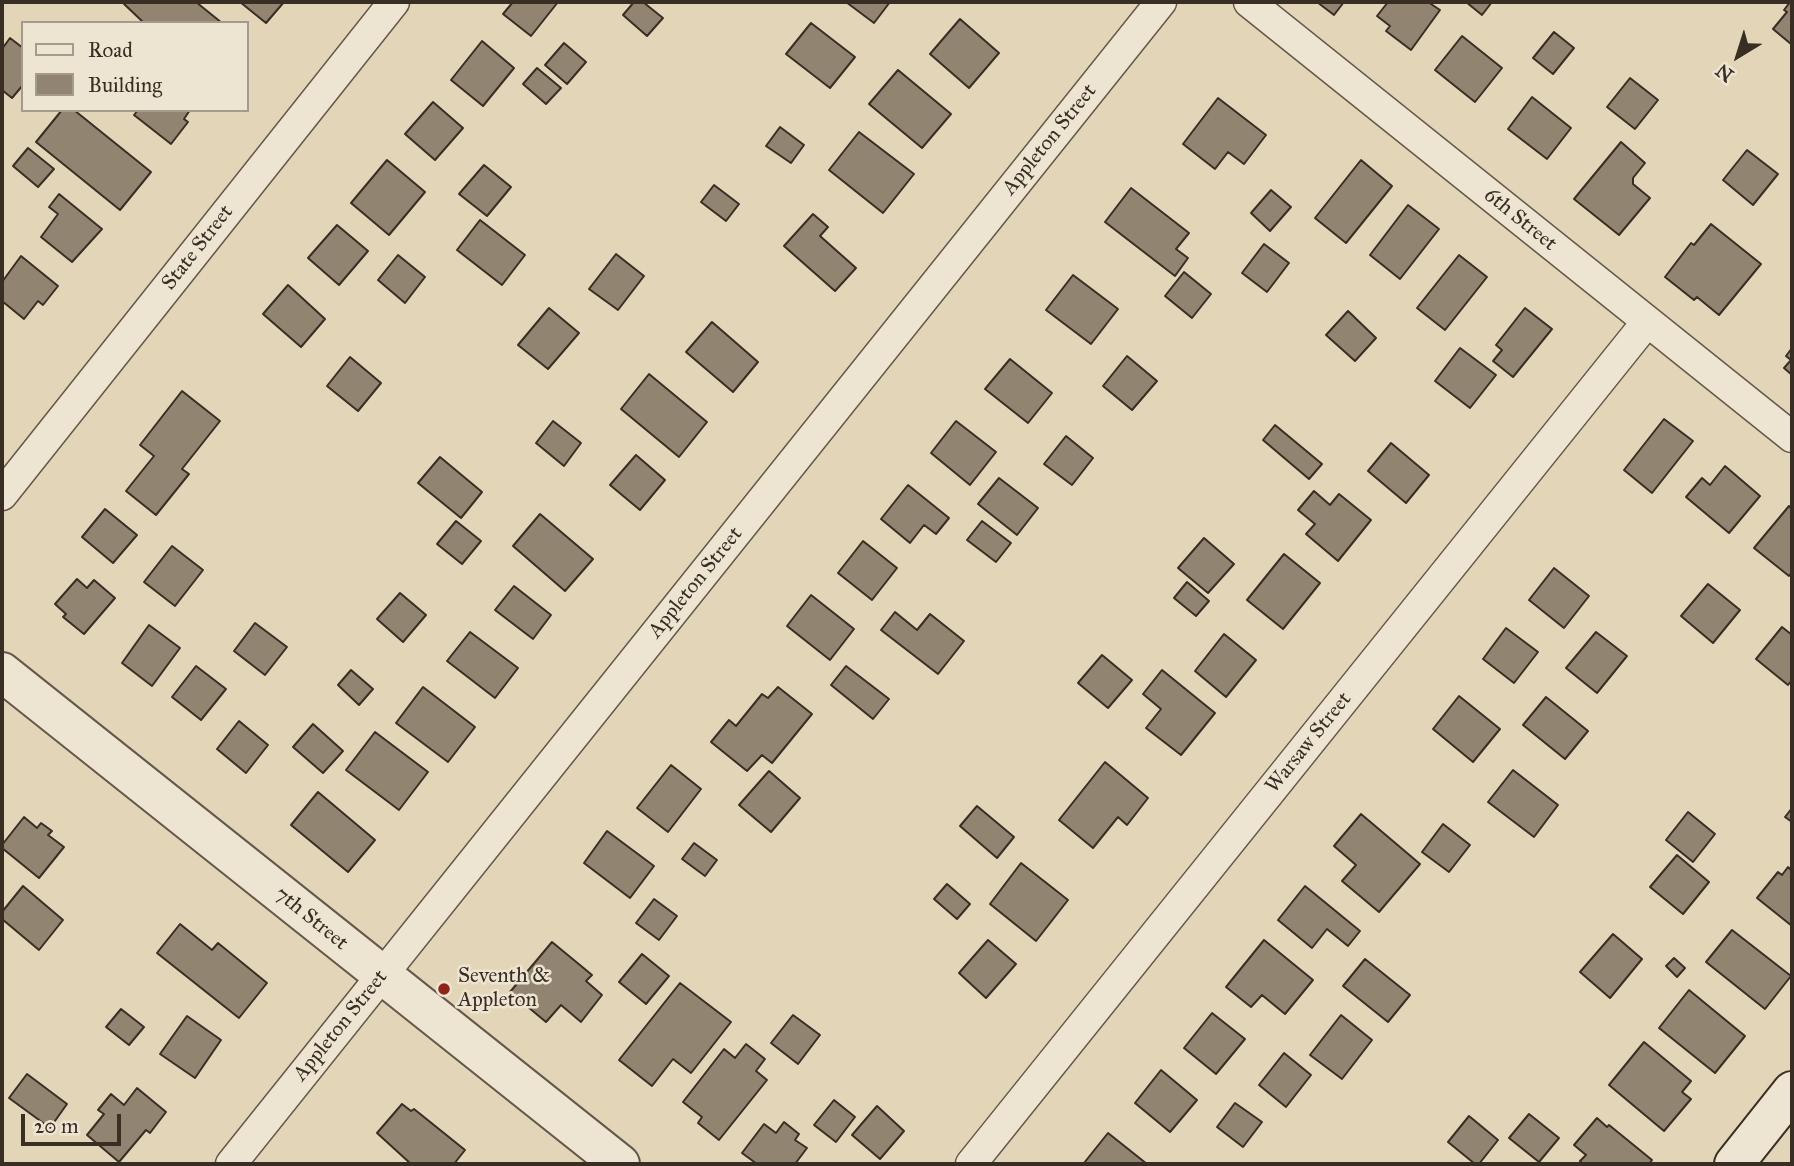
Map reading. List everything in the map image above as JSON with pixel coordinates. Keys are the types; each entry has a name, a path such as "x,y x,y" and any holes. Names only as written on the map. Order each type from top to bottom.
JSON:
{"street":[{"name":"State Street","path":"2,495 394,2"},
{"name":"Appleton Street","path":"231,1164 1161,2"},
{"name":"6th Street","path":"1249,2 1792,437"},
{"name":"Warsaw Street","path":"971,1164 1647,322"},
{"name":"7th Street","path":"2,672 620,1164"},
{"path":"1734,1164 1792,1091"}],"building":[{"path":"122,2 196,2 220,21 142,21"},
{"path":"240,2 284,2 266,23"},
{"path":"513,2 558,2 531,36 503,14"},
{"path":"634,2 643,2 663,18 647,36 623,15"},
{"path":"846,2 890,2 874,23"},
{"path":"1317,2 1344,2 1334,15"},
{"path":"1388,2 1433,2 1431,4 1440,10 1411,50 1386,31 1390,26 1377,16"},
{"path":"1466,2 1492,2 1482,15"},
{"path":"1790,2 1791,44 1773,29 1787,12 1784,10"},
{"path":"960,19 999,53 969,88 930,54"},
{"path":"811,23 855,57 830,88 786,54"},
{"path":"1554,32 1574,48 1553,74 1533,58"},
{"path":"1462,36 1502,68 1475,102 1435,70"},
{"path":"10,38 21,46 21,87 12,98 2,90 2,49"},
{"path":"482,41 514,68 483,106 451,80"},
{"path":"564,43 586,62 567,84 545,65"},
{"path":"537,68 561,88 546,104 523,84"},
{"path":"898,70 951,114 922,148 869,104"},
{"path":"1630,78 1658,100 1635,129 1607,107"},
{"path":"1532,97 1571,128 1547,159 1508,129"},
{"path":"1218,98 1266,135 1244,164 1228,152 1215,169 1183,144"},
{"path":"433,102 463,128 435,160 405,134"},
{"path":"60,112 76,112 151,172 120,210 36,142"},
{"path":"136,112 189,112 184,119 188,122 171,144 134,115"},
{"path":"780,127 804,145 791,163 766,146"},
{"path":"859,132 914,174 883,213 829,170"},
{"path":"1621,142 1645,163 1633,178 1633,184 1650,198 1619,235 1574,199"},
{"path":"28,148 54,169 38,187 13,166"},
{"path":"1747,150 1778,174 1753,205 1723,180"},
{"path":"387,160 425,192 389,235 351,203"},
{"path":"1361,160 1392,186 1346,243 1315,218"},
{"path":"484,165 511,187 487,216 459,194"},
{"path":"714,185 739,204 726,221 701,202"},
{"path":"1131,188 1189,233 1176,249 1188,258 1175,276 1105,222"},
{"path":"1271,190 1291,207 1270,231 1251,213"},
{"path":"59,194 102,229 72,262 41,237 58,214 49,207"},
{"path":"1408,205 1439,229 1400,279 1370,255"},
{"path":"813,214 828,227 820,236 856,268 835,291 784,246"},
{"path":"480,220 525,255 502,285 457,250"},
{"path":"1711,224 1761,264 1719,315 1697,297 1694,300 1665,277 1691,243 1694,245"},
{"path":"337,225 368,251 339,285 308,258"},
{"path":"1264,244 1289,263 1267,292 1242,273"},
{"path":"616,254 644,276 618,310 589,289"},
{"path":"398,255 425,277 405,303 378,280"},
{"path":"1459,255 1487,277 1445,330 1417,308"},
{"path":"21,256 58,286 43,305 38,301 24,319 2,301 2,282"},
{"path":"1184,272 1211,294 1192,318 1165,296"},
{"path":"1073,275 1118,309 1091,344 1046,310"},
{"path":"288,285 325,319 301,347 263,314"},
{"path":"549,308 579,333 548,369 518,345"},
{"path":"1525,308 1552,329 1513,377 1493,361 1502,350 1496,345"},
{"path":"1348,311 1376,338 1355,361 1326,335"},
{"path":"712,322 758,362 733,392 686,352"},
{"path":"1460,348 1496,375 1470,408 1435,381"},
{"path":"1792,348 1792,375 1784,368 1791,360 1786,356"},
{"path":"1127,356 1157,381 1132,410 1103,386"},
{"path":"350,357 381,383 358,411 327,386"},
{"path":"1010,359 1052,393 1028,423 985,389"},
{"path":"649,374 707,422 679,457 621,409"},
{"path":"182,391 220,421 182,469 189,474 156,515 126,491 154,456 140,445"},
{"path":"1664,419 1693,441 1652,493 1624,470"},
{"path":"553,421 581,443 564,466 536,443"},
{"path":"956,421 996,452 970,485 931,453"},
{"path":"1275,425 1322,464 1309,479 1263,440"},
{"path":"1066,436 1093,458 1072,485 1044,464"},
{"path":"1391,443 1429,475 1406,503 1368,471"},
{"path":"636,455 665,480 640,510 610,485"},
{"path":"440,457 482,492 461,518 418,483"},
{"path":"1725,466 1760,496 1729,533 1686,497 1702,478 1710,485"},
{"path":"999,478 1038,508 1017,535 978,504"},
{"path":"908,485 949,518 936,534 924,525 910,543 881,519"},
{"path":"1314,491 1330,505 1339,494 1371,520 1338,561 1306,534 1315,524 1298,510"},
{"path":"1789,506 1792,509 1792,572 1789,576 1754,548"},
{"path":"105,509 137,535 113,563 82,537"},
{"path":"540,514 593,559 565,591 513,546"},
{"path":"456,521 481,541 462,564 437,544"},
{"path":"982,521 1011,543 996,562 967,540"},
{"path":"1204,538 1234,564 1208,593 1178,568"},
{"path":"863,541 897,568 872,600 838,573"},
{"path":"172,546 203,570 175,606 144,582"},
{"path":"1284,554 1320,583 1283,629 1247,600"},
{"path":"1554,568 1589,596 1564,628 1529,600"},
{"path":"77,579 87,588 94,580 115,598 84,634 63,617 66,614 55,604"},
{"path":"1187,582 1209,601 1196,616 1174,598"},
{"path":"1708,584 1740,610 1713,643 1681,616"},
{"path":"514,586 551,615 533,639 495,610"},
{"path":"400,593 426,615 403,642 377,619"},
{"path":"811,595 854,629 830,660 787,626"},
{"path":"895,612 917,630 930,614 964,641 938,674 881,630"},
{"path":"255,623 287,647 265,675 234,651"},
{"path":"149,625 180,648 152,686 122,663"},
{"path":"1782,627 1792,635 1792,680 1788,685 1756,659"},
{"path":"1506,628 1538,652 1514,683 1483,659"},
{"path":"470,632 518,668 495,698 447,661"},
{"path":"1596,632 1627,656 1597,693 1566,668"},
{"path":"1224,634 1256,660 1226,697 1195,671"},
{"path":"1102,655 1132,680 1108,708 1078,683"},
{"path":"196,666 226,689 201,720 172,697"},
{"path":"846,666 889,699 873,719 831,685"},
{"path":"351,670 373,689 359,705 338,685"},
{"path":"1162,670 1215,713 1181,755 1146,728 1161,709 1143,694"},
{"path":"423,687 475,727 448,762 396,723"},
{"path":"778,687 812,714 772,763 762,755 747,771 711,742 729,720 736,726 762,694 768,698"},
{"path":"1459,696 1500,729 1473,762 1433,729"},
{"path":"1546,697 1588,731 1565,759 1523,725"},
{"path":"239,721 268,745 246,773 217,749"},
{"path":"313,724 343,751 323,773 293,747"},
{"path":"375,732 428,772 399,810 346,770"},
{"path":"1105,762 1148,798 1127,825 1118,817 1093,848 1059,820"},
{"path":"671,765 701,789 668,832 637,808"},
{"path":"1513,770 1558,805 1534,837 1488,802"},
{"path":"769,771 800,798 771,832 739,805"},
{"path":"318,792 375,840 348,872 291,825"},
{"path":"977,806 1014,837 997,858 960,826"},
{"path":"1792,808 1792,822 1785,817"},
{"path":"1688,812 1715,834 1693,862 1666,840"},
{"path":"1361,814 1420,864 1379,912 1342,881 1356,865 1334,846"},
{"path":"24,817 37,828 41,823 52,831 48,835 64,847 39,878 2,848"},
{"path":"1443,824 1470,845 1449,872 1422,852"},
{"path":"607,831 654,866 630,898 584,863"},
{"path":"694,843 717,860 705,876 682,859"},
{"path":"1677,855 1709,882 1683,914 1650,887"},
{"path":"1021,863 1068,900 1036,941 990,904"},
{"path":"1788,867 1792,871 1792,926 1757,898 1778,872 1782,875"},
{"path":"947,884 970,904 957,919 934,899"},
{"path":"23,886 63,920 39,950 2,919 2,912"},
{"path":"1305,886 1360,931 1348,946 1327,929 1312,948 1278,920"},
{"path":"654,899 677,916 659,940 636,923"},
{"path":"180,924 212,950 218,943 267,983 239,1018 157,953"},
{"path":"1732,930 1791,976 1765,1009 1706,962"},
{"path":"1613,934 1642,959 1610,998 1580,972"},
{"path":"988,940 1016,964 986,998 959,973"},
{"path":"1264,940 1313,980 1285,1014 1262,995 1251,1007 1226,987"},
{"path":"552,942 592,975 586,981 602,995 581,1022 561,1005 546,1022 510,992"},
{"path":"642,954 669,976 646,1004 619,982"},
{"path":"1674,958 1685,968 1677,977 1666,966"},
{"path":"1365,959 1410,995 1388,1022 1343,986"},
{"path":"680,983 731,1022 691,1073 673,1059 652,1086 619,1060"},
{"path":"1689,990 1745,1036 1715,1073 1659,1028"},
{"path":"121,1009 144,1027 129,1045 106,1027"},
{"path":"1212,1013 1245,1039 1216,1074 1184,1048"},
{"path":"793,1015 820,1035 798,1064 771,1043"},
{"path":"1341,1015 1372,1040 1342,1079 1310,1055"},
{"path":"187,1016 221,1040 195,1078 160,1054"},
{"path":"1644,1042 1691,1081 1682,1092 1691,1099 1664,1131 1609,1085"},
{"path":"746,1044 765,1059 756,1071 767,1080 719,1140 698,1123 702,1117 683,1102 724,1049 735,1058"},
{"path":"1284,1053 1311,1075 1286,1107 1259,1085"},
{"path":"1161,1070 1197,1100 1170,1132 1135,1103"},
{"path":"27,1074 67,1104 50,1128 9,1098"},
{"path":"137,1088 166,1112 150,1133 146,1130 119,1162 87,1135 104,1114 98,1110 111,1094 124,1105"},
{"path":"834,1100 855,1117 836,1142 814,1125"},
{"path":"1235,1103 1262,1122 1243,1147 1217,1127"},
{"path":"402,1104 411,1111 414,1109 465,1150 454,1164 411,1164 377,1133"},
{"path":"877,1106 904,1131 880,1159 852,1135"},
{"path":"1529,1114 1559,1138 1539,1162 1509,1138"},
{"path":"1469,1116 1498,1140 1479,1164 1475,1164 1448,1142"},
{"path":"1597,1118 1652,1160 1649,1164 1583,1164 1580,1161 1586,1155 1574,1145"},
{"path":"784,1122 799,1134 795,1140 807,1148 795,1164 757,1164 742,1153 764,1124 776,1133"},
{"path":"1108,1133 1147,1164 1084,1163"}],"place":[{"name":"Seventh & Appleton","path":"444,989"}]}
